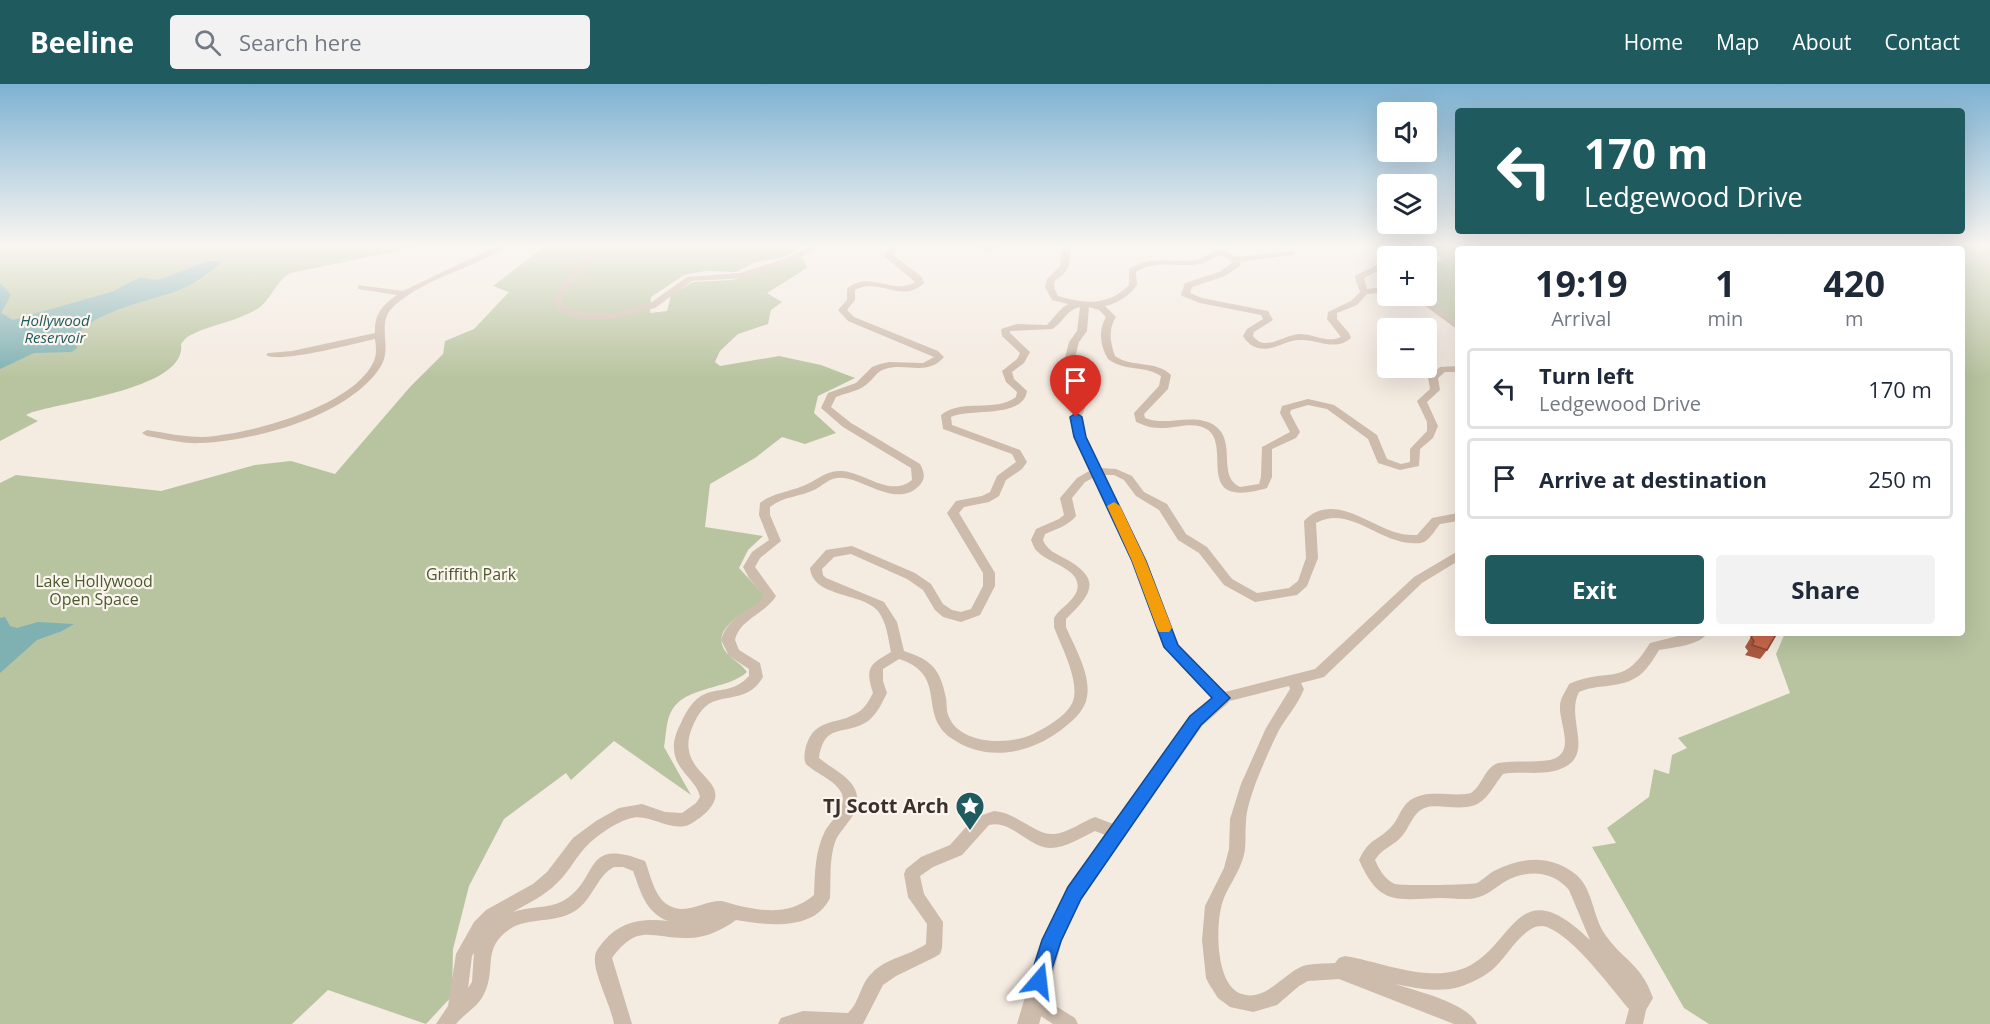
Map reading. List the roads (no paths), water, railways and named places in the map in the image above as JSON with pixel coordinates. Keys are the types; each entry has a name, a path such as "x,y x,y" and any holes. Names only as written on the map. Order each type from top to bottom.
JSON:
{"street":[{"path":"379,290 405,294"},
{"path":"147,433 180,439 224,439 264,431 309,414 352,390 370,374 381,356 379,335 384,311 413,290"},
{"path":"560,290 558,293 559,306 577,315 598,317 657,303 675,290"},
{"path":"451,1017 464,954 480,927 492,915 546,883 579,843 601,826 624,813 642,810 665,818 684,820 707,803 710,795 707,788 684,765 679,752 697,706 707,698 738,693 756,677 755,667 734,653 728,640 734,625 766,603 770,596 768,589 752,574 749,567 756,555 775,541 775,533 763,512 764,506 773,498 803,491 827,476 837,474 853,475 866,484 889,489 909,487 917,481 919,474 916,466 847,425 826,408 832,394 860,385 874,370 889,365 923,366 935,363 939,357 935,353 851,319 842,310 851,300 851,290"},
{"path":"1051,290 1055,298 1107,311 1111,317 1106,323 1105,332 1111,357 1125,366 1155,370 1166,375 1164,387 1139,413 1140,420 1146,424 1159,426 1198,421 1210,426 1221,439 1222,477 1230,487 1242,490 1252,490 1263,486 1266,481 1264,453 1267,447 1292,436 1295,432 1286,408 1308,402 1330,407 1373,437 1382,461 1400,467 1415,464 1415,449 1428,437 1433,426 1433,420 1422,405 1422,401 1435,390 1433,377 1443,369 1455,369"},
{"path":"898,654 891,619 886,611 880,605 822,581 817,576 816,568 830,553 852,550 911,576 927,587 939,607 948,614 961,617 976,612 989,586 989,573 952,513 960,504 995,495 1001,477 1022,462 1016,452 947,427 946,415 957,408 1014,405 1022,398 1022,391 1009,380 1007,371 1021,362 1025,352 1005,334 1006,329 1014,326 1050,327 1059,320 1066,309 1109,303 1129,290"},
{"path":"1186,290 1185,294 1200,300 1265,313 1268,320 1250,331 1248,336 1253,343 1261,346 1277,345 1294,338 1329,343 1342,341 1346,334 1332,319 1333,312 1354,303 1364,292 1377,290"},
{"path":"1086,305 1082,332 1074,342 1068,365 1083,387 1085,397 1076,417 1076,425 1139,561 1172,647 1222,698"},
{"path":"1430,306 1455,325"},
{"path":"271,355 292,354 379,335"},
{"path":"898,654 928,666 935,677 942,718 955,733 977,744 1020,746 1056,726 1075,711 1082,702 1083,690 1060,627 1060,618 1081,596 1083,585 1079,575 1064,561 1041,549 1037,540 1040,532 1063,522 1070,516 1066,498 1071,489 1097,471 1116,472 1128,478 1140,494 1163,507 1182,537 1203,550 1228,582 1255,598 1293,592 1303,583 1312,558 1310,521 1316,517 1341,514 1358,518 1381,531 1407,539 1421,539 1436,521 1455,518"},
{"path":"1028,1024 1052,940 1074,893 1196,721 1222,698 1319,673 1331,665 1418,580 1455,557"},
{"path":"1634,1024 1638,1006 1644,998 1641,984 1599,940 1571,880 1555,871 1534,865 1518,866 1481,889 1404,894 1387,889 1380,883 1372,874 1367,860 1371,849 1395,834 1415,806 1426,802 1463,802 1476,798 1484,792 1498,769 1512,765 1553,765 1565,761 1572,752 1573,740 1566,708 1574,688 1583,683 1631,675 1642,666 1655,646 1696,636"},
{"path":"451,1017 472,1000 483,979 483,952 487,939 500,926 520,915 556,913 573,904 586,888 593,874 607,861 624,858 639,866 652,900 662,910 678,917 698,916 721,908 734,912 795,918 809,911 822,898 824,854 831,833 846,813 850,801 849,792 838,779 820,770 811,760 812,746 820,732 834,724 860,718 872,708 880,693 876,681 876,667 898,654"},
{"path":"1293,679 1297,689 1294,697 1273,728 1248,784 1238,819 1232,869 1214,906 1210,940 1215,978 1224,992 1236,1000 1253,1003 1271,999 1293,980 1306,973 1339,971 1457,1015 1468,1024"},
{"path":"787,1024 809,1020 838,1024 851,1022 861,1014 875,981 886,972 922,958 934,948 935,922 916,897 912,874 920,864 964,844 975,826 986,819 997,817 1010,820 1036,838 1050,841 1061,839 1095,824 1116,832"},
{"path":"623,1024 622,1013 604,970 603,956 614,942 628,931 652,927 676,932 698,931 721,923 734,912"},
{"path":"1339,971 1344,964 1421,980 1447,982 1467,976 1496,959 1522,923 1539,918 1551,920 1571,933 1638,1006"},
{"path":"1033,1001 1069,1024"}],"water":[{"name":"Hollywood Reservoir","path":"0,290 6,290 11,295 1,313 13,320 114,291 180,290 116,310 99,318 85,327 77,337 77,348 72,352 34,353 0,369"},
{"path":"5,617 10,626 17,628 38,622 74,624 37,640 0,673 0,618"}],"place":[{"name":"TJ Scott Arch","path":"970,832"}],"park label":[{"name":"Griffith Park","path":"471,574"},
{"name":"Lake Hollywood Open Space","path":"94,590"}]}
